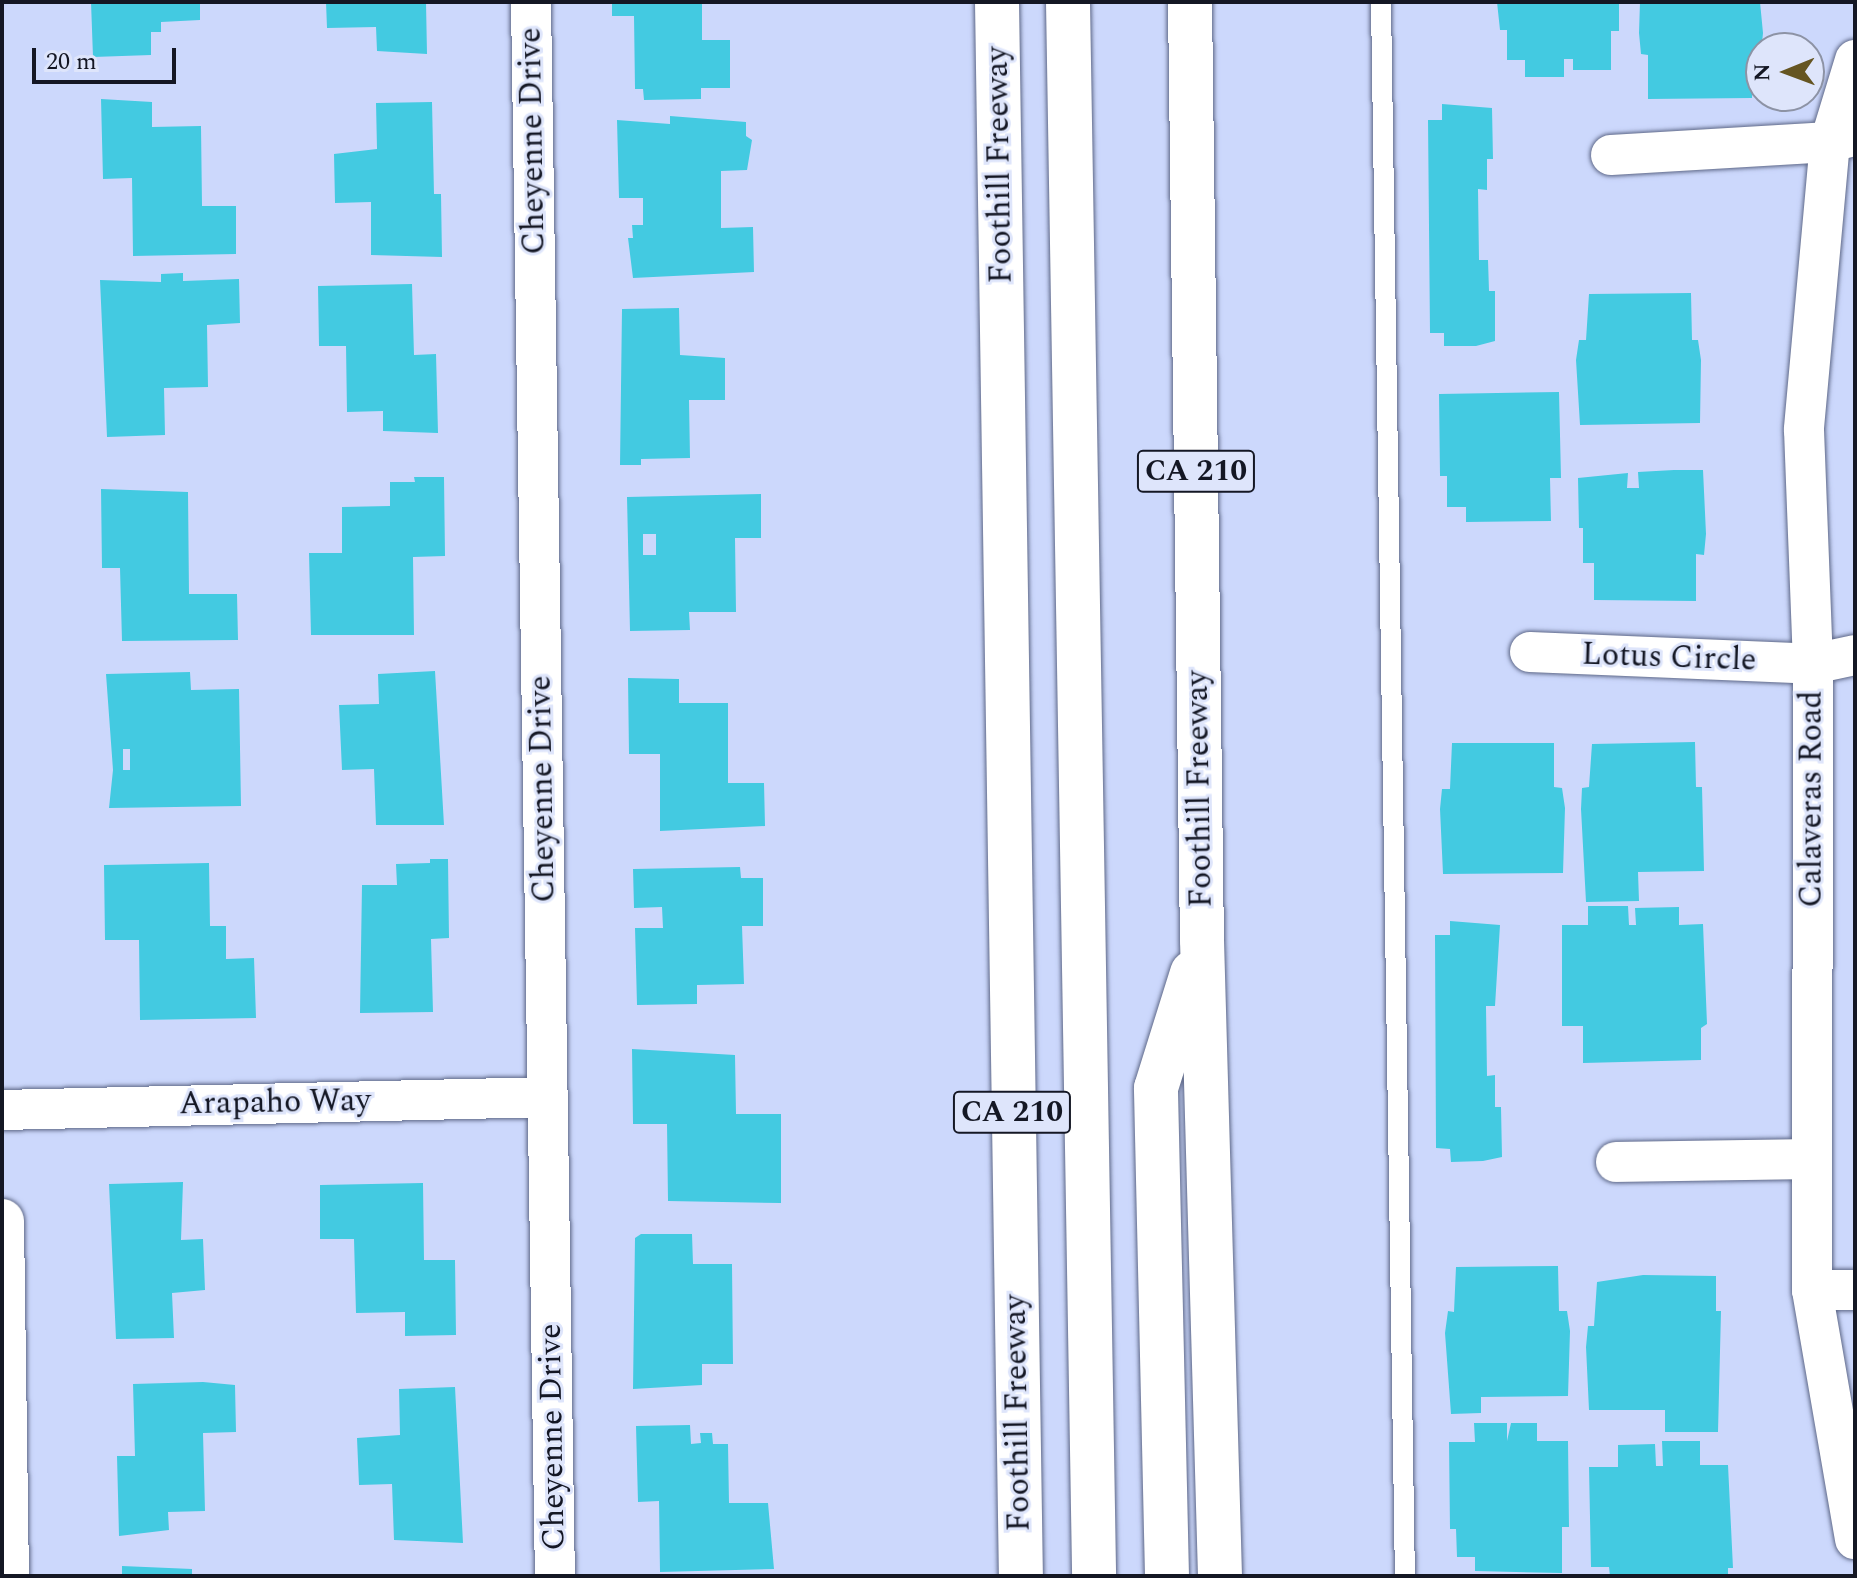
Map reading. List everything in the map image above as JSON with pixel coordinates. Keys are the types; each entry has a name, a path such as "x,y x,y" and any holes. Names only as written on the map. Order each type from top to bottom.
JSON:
{"main road":[{"name":"Foothill Freeway","path":"997,2 1021,1576"},
{"path":"1068,2 1094,1576"},
{"name":"Foothill Freeway","path":"1190,2 1202,940 1220,1576"},
{"path":"1167,1576 1156,1088 1202,940"},
{"path":"2,1221 7,1576"}],"street":[{"name":"Cheyenne Drive","path":"531,2 555,1576"},
{"name":"Calaveras Road","path":"1855,60 1804,430 1813,664 1809,1159 1812,1290 1855,1539"},
{"path":"1611,155 1842,139"},
{"name":"Lotus Circle","path":"1530,652 1813,664 1855,655"},
{"name":"Arapaho Way","path":"2,1110 548,1097"},
{"path":"1616,1162 1809,1159"},
{"path":"1812,1290 1855,1290"}],"lane":[{"path":"1381,2 1405,1576"}],"building":[{"path":"91,2 200,2 200,20 161,22 161,32 151,32 151,55 93,57"},
{"path":"326,2 426,2 427,54 377,51 376,27 327,28"},
{"path":"612,2 702,2 702,40 730,40 730,88 701,88 701,99 644,100 643,89 635,89 634,16 612,16"},
{"path":"1497,2 1619,2 1619,31 1611,31 1611,70 1573,70 1573,59 1564,59 1564,77 1525,77 1525,60 1507,60 1507,30 1500,30"},
{"path":"1640,2 1760,2 1763,32 1745,32 1745,98 1648,99 1648,55 1641,54"},
{"path":"101,99 152,102 152,127 201,126 202,206 236,206 236,254 133,256 132,178 103,179"},
{"path":"432,102 434,194 441,194 442,257 371,255 371,202 335,203 334,154 377,149 376,103"},
{"path":"1442,104 1492,108 1493,159 1487,159 1487,190 1478,189 1479,260 1488,260 1489,291 1495,291 1495,341 1476,346 1444,346 1444,333 1430,333 1428,120 1442,120"},
{"path":"670,116 746,122 746,136 752,140 747,170 721,171 721,228 753,227 754,272 633,278 628,238 633,238 632,225 643,225 643,198 619,198 617,120 670,124"},
{"path":"183,273 183,281 239,279 240,323 207,325 208,387 164,388 165,435 107,437 100,280 161,282 161,274"},
{"path":"412,284 414,355 436,354 438,433 383,431 383,411 347,412 346,346 319,346 318,286"},
{"path":"1691,293 1692,340 1698,340 1701,360 1700,423 1580,425 1576,360 1579,340 1586,340 1589,294"},
{"path":"679,308 680,355 725,358 725,400 689,400 690,458 641,459 641,465 620,465 622,309"},
{"path":"1559,392 1561,478 1550,478 1551,521 1466,522 1466,507 1447,507 1447,476 1440,476 1439,394"},
{"path":"1703,470 1706,534 1704,555 1696,554 1696,601 1594,600 1594,563 1583,563 1578,478 1628,473 1627,488 1639,488 1638,472"},
{"path":"414,477 444,477 445,556 413,557 414,635 311,635 309,553 342,553 342,507 390,506 390,482 415,482"},
{"path":"101,489 188,492 189,594 237,594 238,640 122,641 120,568 102,568"},
{"path":"761,494 761,538 735,538 736,612 689,612 690,630 630,631 627,497","holes":["643,534 656,534 656,555 643,555"]},
{"path":"435,671 444,825 376,825 374,769 342,770 339,705 379,704 378,674"},
{"path":"190,672 191,690 239,689 241,806 109,808 113,770 106,674","holes":["123,749 130,749 130,770 123,770"]},
{"path":"628,678 679,679 679,703 728,703 728,783 764,783 765,826 660,831 660,754 629,754"},
{"path":"1695,742 1696,787 1702,787 1704,871 1638,872 1639,901 1586,902 1581,809 1582,788 1589,787 1592,744"},
{"path":"1452,743 1554,743 1554,787 1562,788 1565,808 1563,873 1443,874 1440,809 1442,789 1450,789"},
{"path":"430,859 448,859 449,938 431,939 433,1012 360,1013 362,885 397,885 396,864 430,863"},
{"path":"209,863 210,926 226,926 226,959 254,958 256,1018 140,1020 139,940 105,940 104,865"},
{"path":"740,867 741,878 763,878 763,926 742,926 744,984 697,985 697,1004 637,1005 635,928 663,928 662,907 634,908 633,869"},
{"path":"1588,906 1628,906 1629,925 1636,925 1635,908 1679,907 1679,925 1703,924 1707,1024 1701,1028 1701,1060 1583,1063 1583,1026 1562,1026 1562,925 1588,925"},
{"path":"1450,921 1500,925 1495,1006 1486,1006 1487,1076 1495,1075 1495,1107 1501,1107 1502,1157 1483,1161 1451,1162 1450,1149 1436,1148 1435,935 1450,935"},
{"path":"632,1049 735,1055 736,1114 781,1114 781,1203 668,1201 667,1124 633,1124"},
{"path":"183,1182 181,1240 203,1239 205,1290 172,1293 174,1338 116,1339 109,1184"},
{"path":"423,1183 424,1260 455,1260 456,1335 405,1336 405,1312 356,1313 354,1239 320,1239 320,1185"},
{"path":"641,1234 692,1234 693,1264 732,1264 733,1364 702,1364 702,1385 633,1389 635,1238"},
{"path":"1558,1266 1559,1311 1567,1311 1570,1331 1568,1396 1481,1397 1481,1413 1451,1414 1445,1333 1448,1311 1454,1312 1456,1267"},
{"path":"1643,1275 1716,1276 1716,1311 1721,1311 1718,1432 1665,1432 1665,1410 1589,1410 1586,1347 1588,1326 1594,1326 1597,1282"},
{"path":"203,1382 235,1385 236,1432 203,1433 205,1511 168,1512 169,1530 119,1536 117,1456 135,1456 133,1384"},
{"path":"455,1387 463,1543 394,1540 392,1484 359,1485 357,1438 400,1435 399,1389"},
{"path":"1474,1423 1507,1423 1507,1441 1511,1423 1537,1423 1537,1441 1568,1441 1569,1527 1562,1527 1562,1573 1475,1571 1475,1557 1457,1557 1456,1529 1450,1529 1449,1442 1475,1442"},
{"path":"690,1425 691,1444 701,1443 700,1433 712,1433 713,1444 728,1444 729,1503 768,1503 774,1569 660,1572 659,1501 638,1502 636,1426"},
{"path":"1662,1441 1700,1441 1700,1465 1728,1465 1733,1568 1728,1568 1728,1576 1610,1576 1609,1567 1591,1567 1589,1467 1618,1467 1618,1445 1655,1444 1656,1466 1663,1466"},
{"path":"122,1566 192,1569 192,1576 122,1576"}]}
